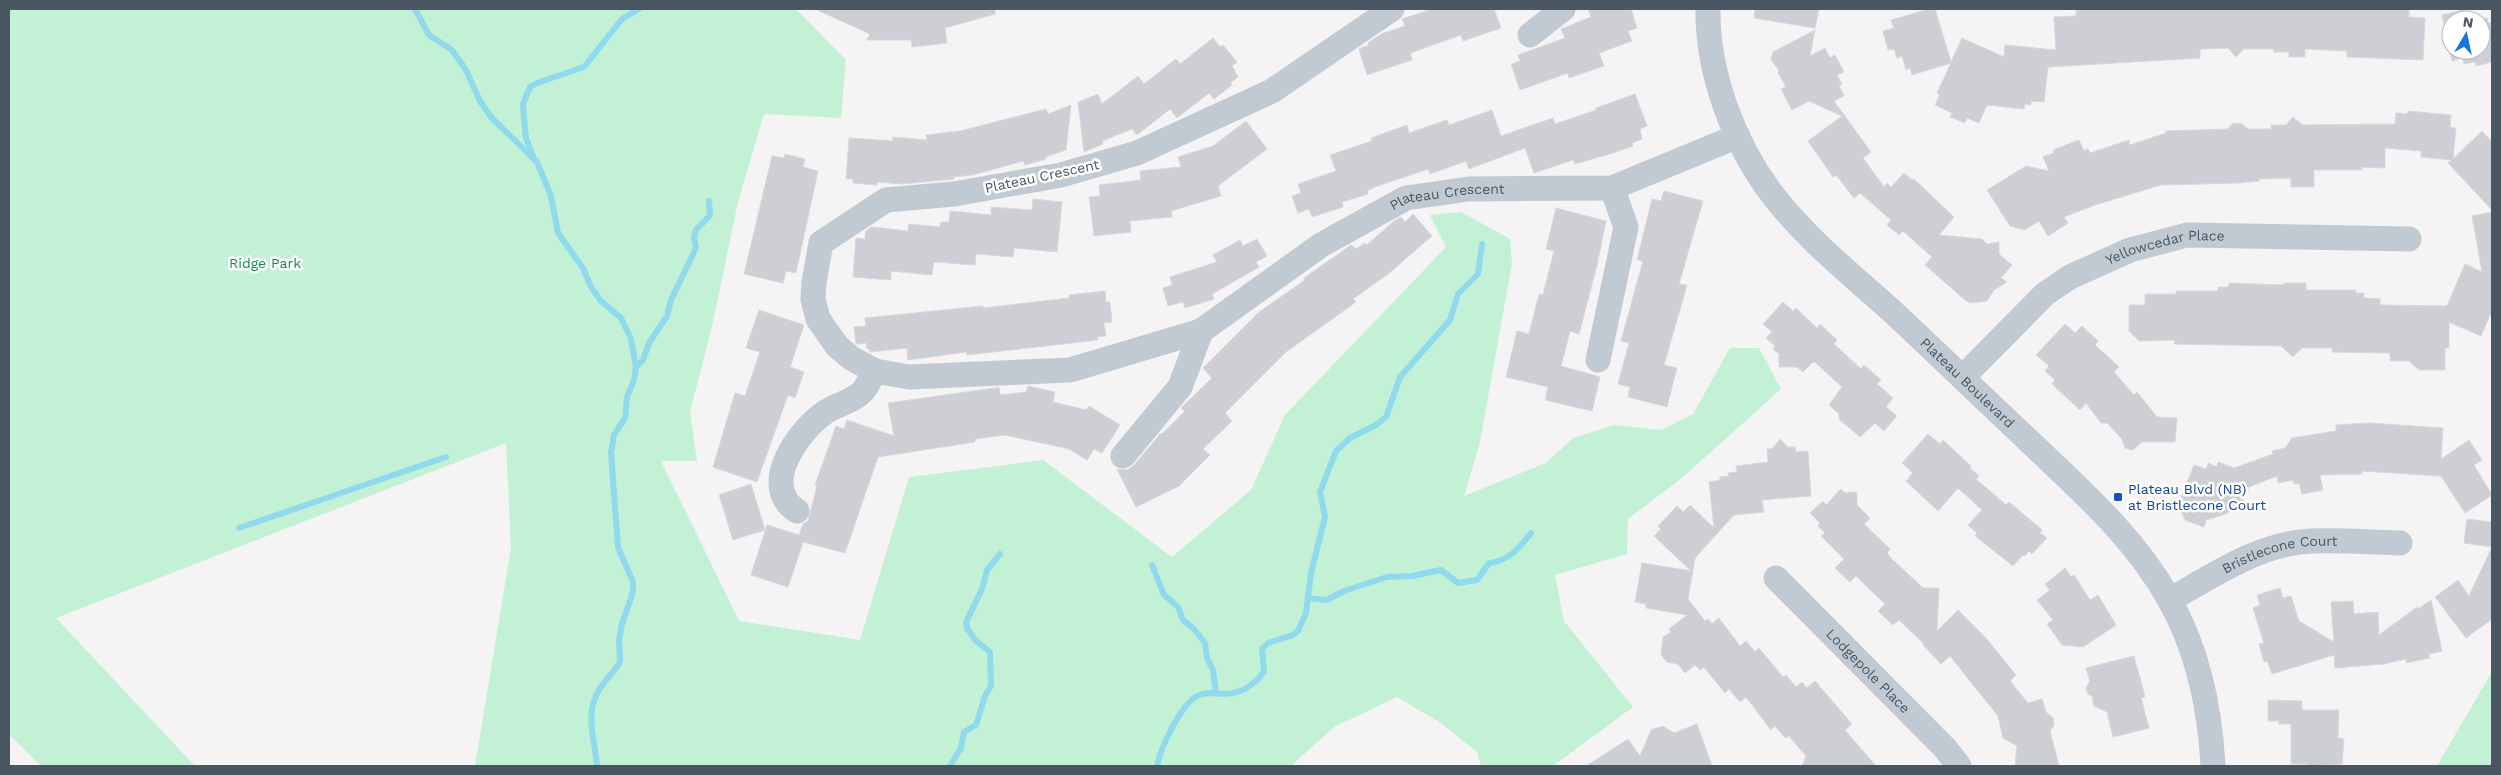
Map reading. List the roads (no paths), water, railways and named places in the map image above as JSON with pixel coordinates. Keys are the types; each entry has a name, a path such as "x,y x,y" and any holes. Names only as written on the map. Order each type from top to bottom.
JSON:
{"street":[{"name":"Plateau Crescent","path":"1392,9 1272,91 1137,153 1061,174 954,194 886,200 821,243 814,282 814,299 818,319 837,346 851,358 875,371 909,377 1070,370 1201,331 1322,245 1406,198 1469,189 1612,188 1738,136"},
{"path":"1530,35 1563,9"},
{"name":"Plateau Boulevard","path":"1708,9 1717,75 1738,136 1774,197 1801,227 2093,501 2150,568 2170,600 2191,647 2201,677 2212,740 2213,766"},
{"path":"1598,360 1626,227 1612,188"},
{"name":"Yellowcedar Place","path":"1963,377 2045,294 2070,276 2130,250 2196,235 2409,239"},
{"path":"1123,456 1180,387 1201,331"},
{"path":"797,511 784,500 780,490 782,474 790,452 803,432 826,412 863,391 875,371"},
{"name":"Bristlecone Court","path":"2170,600 2221,570 2251,556 2284,546 2309,541 2400,543"},
{"name":"Lodgepole Place","path":"1776,578 1945,748 1959,766"}],"waterway":[{"path":"415,9 429,35 452,50 466,70 480,101 491,117 537,162 551,196 558,233 583,268 591,287 601,301 621,318 631,339 636,367 634,380 627,397 625,418 614,435 611,453 618,547 633,582 633,592 622,624 619,640 620,662 599,690 592,709 591,718 597,766"},
{"path":"533,156 526,138 523,104 530,87 584,67 622,19 639,9"},
{"path":"636,367 643,360 649,343 667,316 671,300 696,248 694,237 696,230 710,215 709,201"},
{"path":"1157,766 1172,728 1184,708 1191,701 1197,696 1204,694 1230,694 1247,688 1264,672 1262,649 1268,643 1293,635 1298,631 1306,613 1311,573 1325,517 1320,492 1336,451 1350,438 1376,425 1386,417 1400,377 1450,320 1458,294 1478,274 1482,244"},
{"path":"239,528 446,457"},
{"path":"1308,598 1327,600 1344,591 1387,577 1412,576 1441,570 1458,583 1477,580 1489,563 1508,557 1518,549 1531,533"},
{"path":"950,766 961,748 964,732 976,725 985,696 991,686 990,652 976,641 967,628 966,622 982,589 987,570 1000,554"},
{"path":"1152,565 1164,595 1178,607 1183,620 1193,628 1205,643 1207,658 1213,670 1216,693"}],"place":[{"name":"Plateau Blvd (NB) at Bristlecone Court","path":"2118,497"}],"park label":[{"name":"Ridge Park","path":"265,263"}]}
